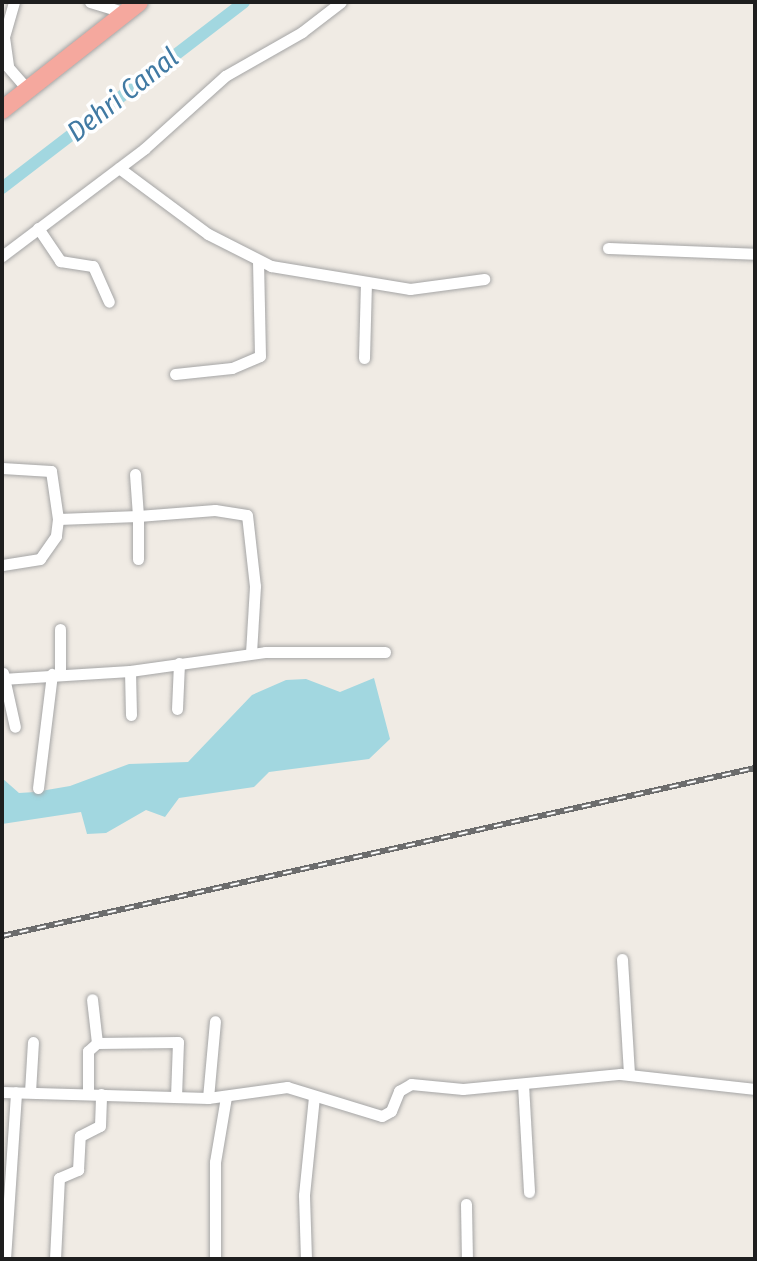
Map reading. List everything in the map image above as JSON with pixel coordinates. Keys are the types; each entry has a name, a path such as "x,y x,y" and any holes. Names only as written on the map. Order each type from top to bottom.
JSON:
{"highway":[{"path":"2,110 133,7"}],"street":[{"path":"14,2 4,37 8,67 28,90"},
{"path":"90,2 133,7"},
{"path":"2,256 119,168 225,76 302,32 341,2"},
{"path":"119,168 169,208 258,262 422,290 484,279"},
{"path":"38,228 60,261 93,266 109,302"},
{"path":"608,248 755,254"},
{"path":"175,374 232,368 260,356 258,262"},
{"path":"364,358 366,282"},
{"path":"2,468 51,471 58,519 56,536 40,559 2,565"},
{"path":"135,474 138,559"},
{"path":"58,519 215,510 247,515 255,586 251,653"},
{"path":"38,788 60,629"},
{"path":"15,727 3,676 130,671 251,653 385,652"},
{"path":"177,709 179,663"},
{"path":"130,671 131,715"},
{"path":"622,959 629,1074"},
{"path":"92,999 97,1043"},
{"path":"208,1098 215,1021"},
{"path":"30,1092 33,1042"},
{"path":"88,1093 88,1051 97,1043 178,1042 176,1096"},
{"path":"2,1092 208,1098 287,1087 382,1116 391,1111 399,1091 411,1084 441,1089 629,1074 755,1089"},
{"path":"523,1084 529,1192"},
{"path":"5,1259 16,1092"},
{"path":"55,1259 59,1178 78,1170 80,1136 100,1126 101,1094"},
{"path":"215,1259 215,1162 226,1097"},
{"path":"306,1259 304,1195 314,1097"},
{"path":"466,1204 467,1259"}],"water":[{"path":"374,678 390,739 369,759 269,772 254,787 179,798 165,817 146,810 106,833 87,834 81,812 2,824 2,778 19,793 35,792 70,786 129,764 188,762 252,695 286,680 306,679 340,692"}],"waterway":[{"name":"Dehri Canal","path":"2,188 244,2"}],"railway":[{"path":"2,936 755,768"}]}
